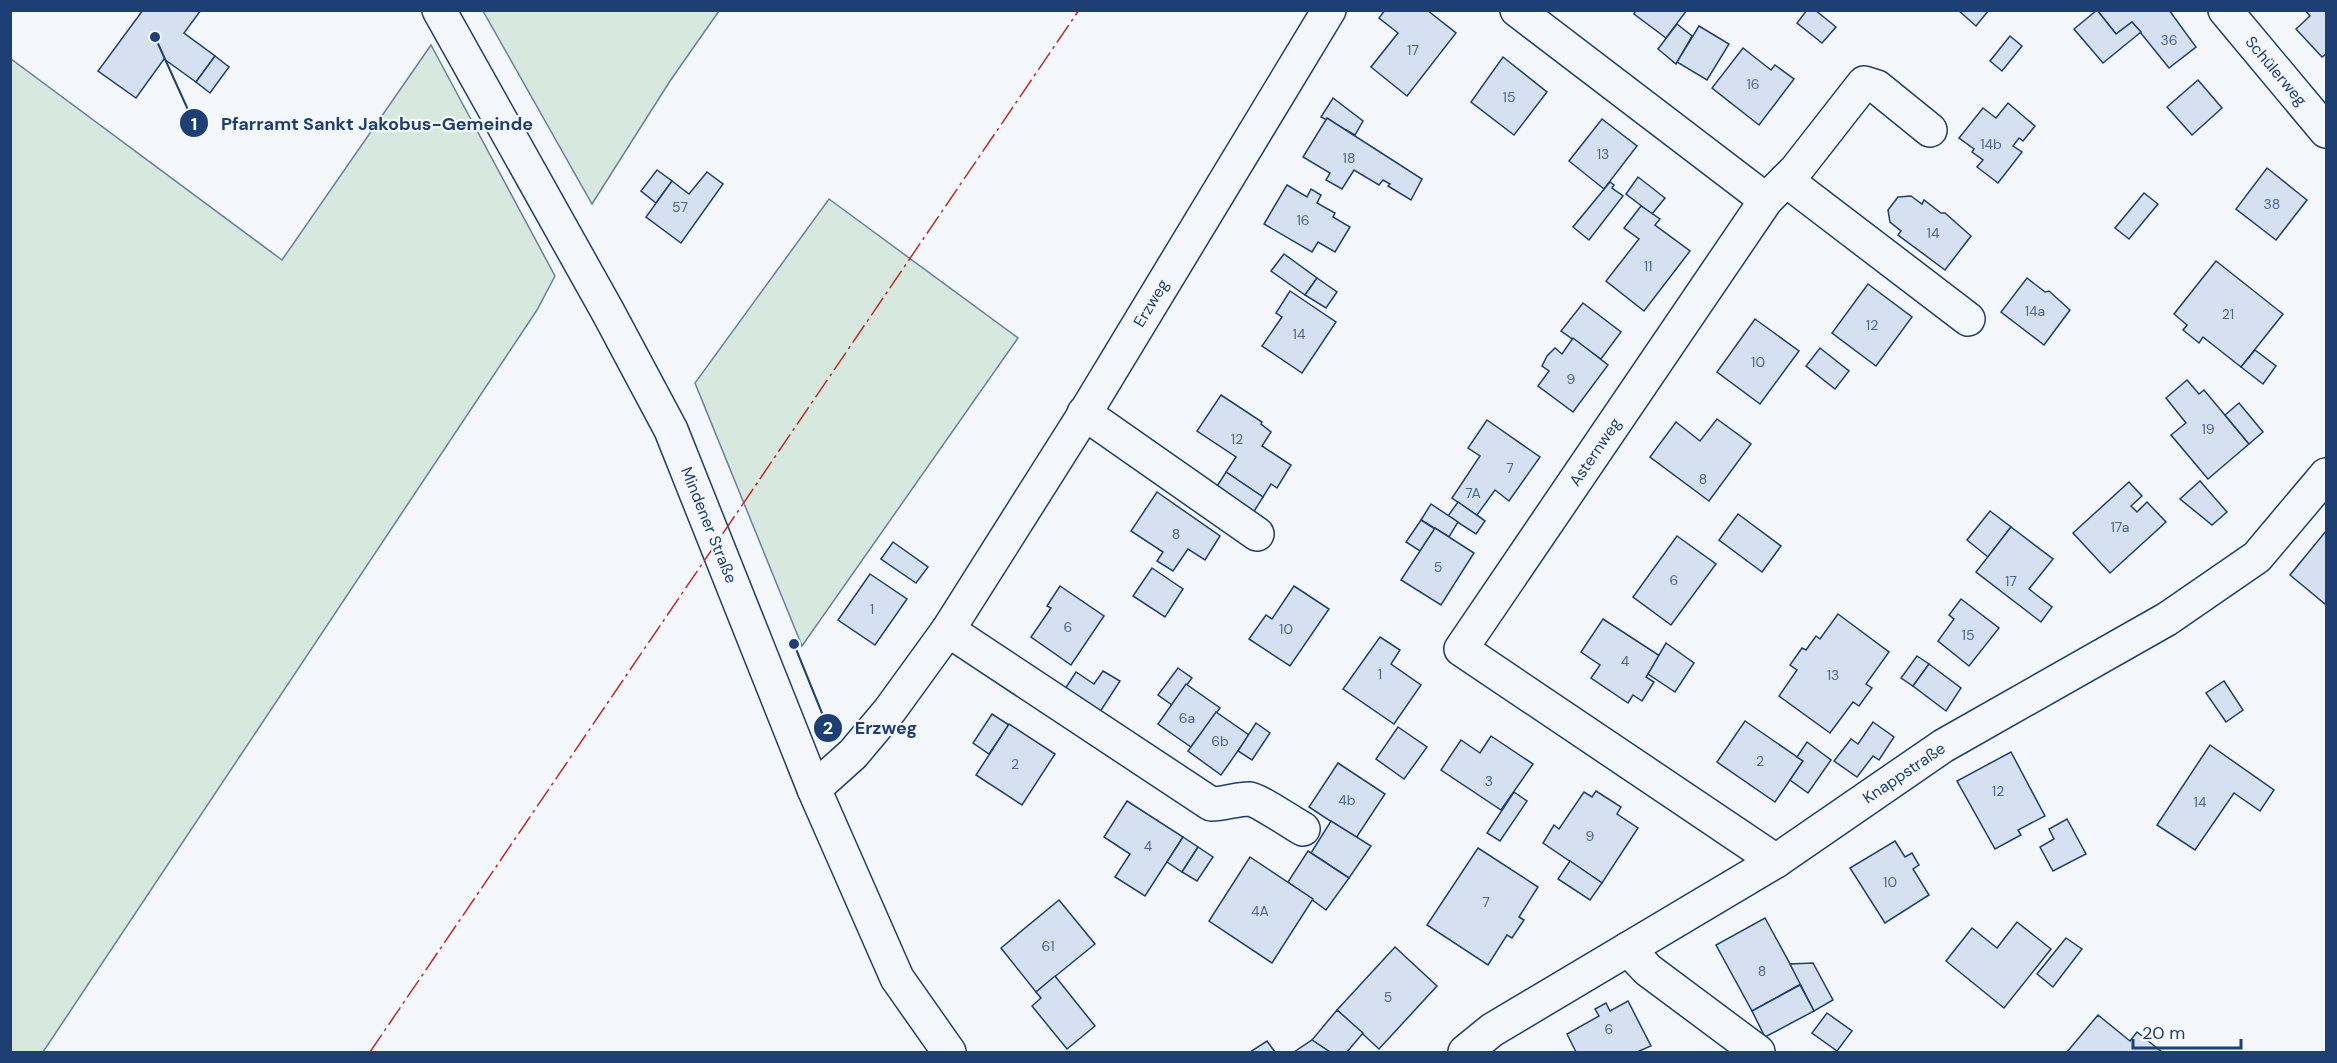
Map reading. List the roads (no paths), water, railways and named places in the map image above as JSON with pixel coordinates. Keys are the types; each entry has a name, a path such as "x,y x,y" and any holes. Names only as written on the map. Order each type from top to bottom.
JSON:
{"street":[{"name":"Mindener Straße","path":"440,10 671,430 814,789 897,978 949,1053"},
{"name":"Erzweg","path":"814,789 853,754 890,710 948,630 1084,413 1329,10"},
{"path":"1517,10 1776,190 1968,319"},
{"name":"Schülerweg","path":"2225,10 2326,131"},
{"path":"1776,190 1796,170 1864,83 1877,87 1930,130"},
{"name":"Asternweg","path":"1776,190 1461,649 1776,861"},
{"path":"1084,413 1257,534"},
{"name":"Knappstraße","path":"1465,1053 1492,1030 1776,861 1943,746 2167,619 2257,557 2326,475"},
{"path":"948,630 1211,804 1226,804 1252,799 1303,829"},
{"path":"1628,949 1648,969 1758,1053"}],"place":[{"name":"Pfarramt Sankt Jakobus-Gemeinde","path":"155,37"},
{"name":"Erzweg","path":"794,644"}]}
